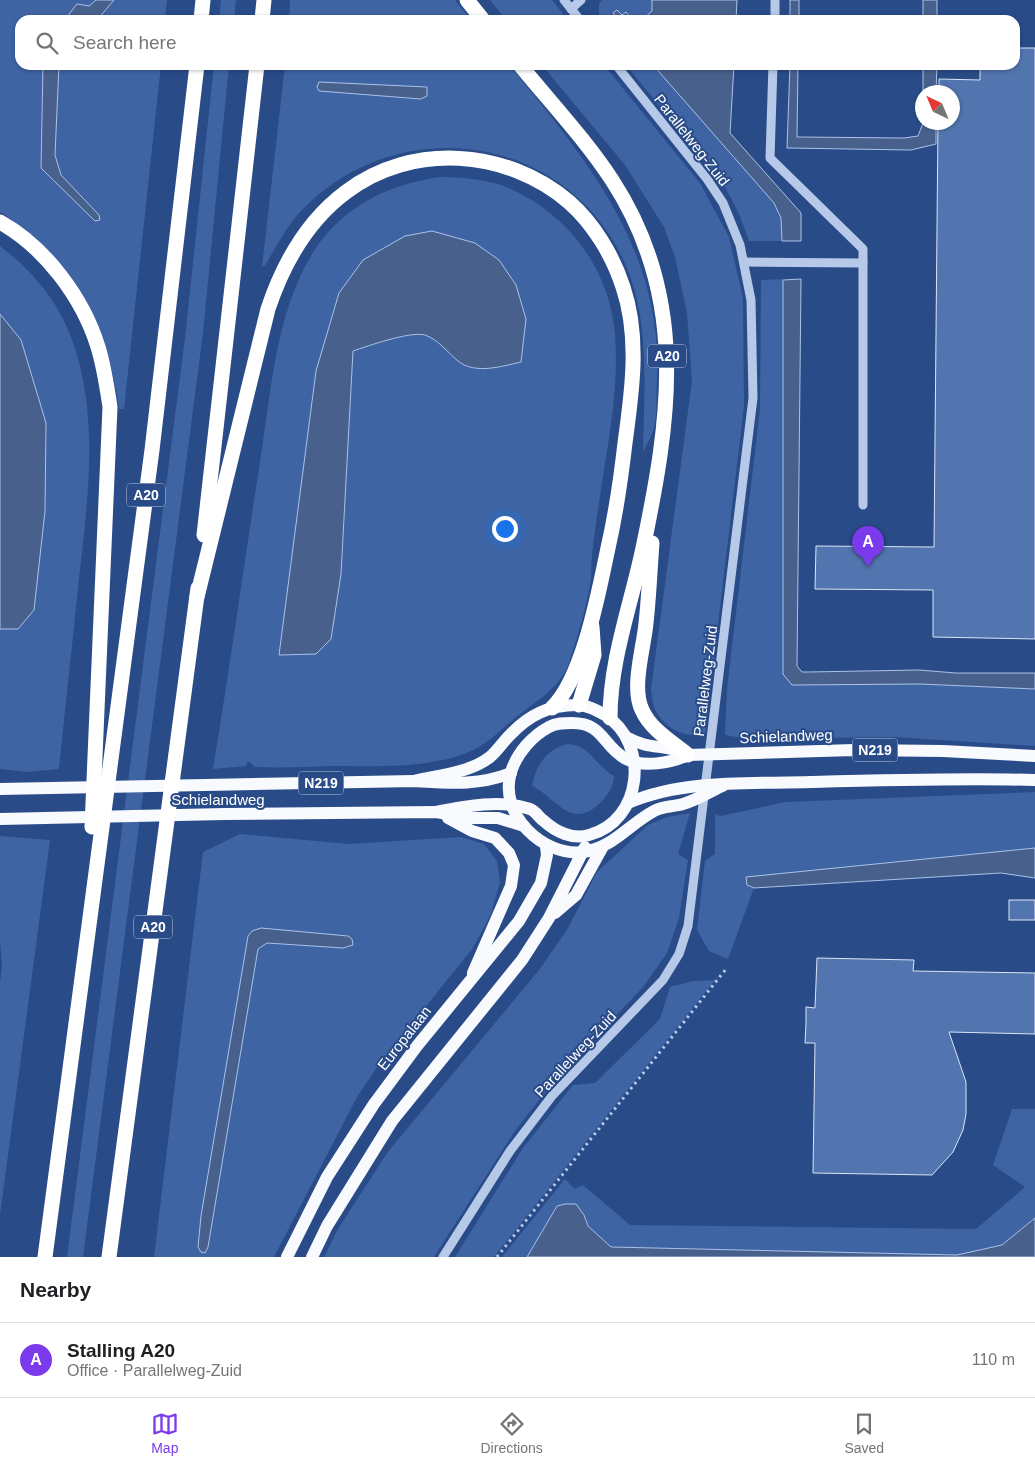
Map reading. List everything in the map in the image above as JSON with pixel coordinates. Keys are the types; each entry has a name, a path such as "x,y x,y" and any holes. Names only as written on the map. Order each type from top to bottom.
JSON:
{"highway":[{"path":"201,15 202,0"},
{"path":"262,15 264,0"},
{"path":"467,0 480,15"},
{"name":"A20","path":"45,1257 152,450 196,70"},
{"name":"A20","path":"109,1257 197,597 257,70"},
{"name":"A20","path":"524,70 588,147 612,181 636,226 654,269 666,340 667,391 656,489 646,623 638,695 641,709 649,722 658,732 688,755"},
{"name":"A20","path":"197,597 268,309 284,267 317,219 332,204 364,180 408,162 428,158 452,158 497,164 536,180 569,202 595,231 607,250 624,289 633,337 631,390 614,520 591,618 572,679 563,697 552,708"},
{"name":"A20","path":"0,222 12,229 61,276 82,309 98,346 110,408 88,925"},
{"name":"A20","path":"610,718 613,675 656,489"},
{"name":"A20","path":"579,705 594,655 591,618"}],"main road":[{"name":"N219","path":"579,705 564,723 552,725 534,737 518,757 511,772 510,789 513,806 524,826 546,846 559,850 583,852 602,848 614,842 654,811 683,804 724,785"},
{"name":"N219","path":"552,708 579,705 594,709 610,718 628,738 635,761 635,776 628,804 612,822 592,835 583,852"},
{"name":"Schielandweg","path":"414,781 475,766 490,757 526,720 538,712 552,708"},
{"name":"Schielandweg","path":"564,723 579,723 598,730 618,753 635,761 674,762 688,755"},
{"name":"Schielandweg","path":"628,738 650,747 674,749 688,755 864,750 944,751 1035,756"},
{"name":"Schielandweg","path":"0,789 414,781 463,784 483,782 511,772"},
{"name":"N219","path":"628,804 660,792 724,785 969,778 1035,780"},
{"name":"Schielandweg","path":"436,812 470,805 513,806 532,809 545,822 567,835 581,837 592,835"},
{"name":"Schielandweg","path":"0,819 436,812 472,818 498,818 524,826"},
{"path":"436,812 472,830 495,838 509,853 514,865 511,886 468,985"},
{"name":"Europalaan","path":"287,1257 326,1177 346,1145 417,1046 503,944 532,900 541,884 547,855 546,846"},
{"path":"549,918 576,895 602,848"},
{"path":"312,1257 327,1226 392,1121 522,960 549,918 583,852"}],"street":[{"path":"564,0 576,15"},
{"path":"571,9 581,0"},
{"path":"774,15 775,0"},
{"name":"Parallelweg-Zuid","path":"443,1257 510,1151 552,1096 663,980 680,954 688,926 753,398 750,300 745,262 722,203 712,187 620,70"},
{"path":"773,70 770,158 863,249 863,505"},
{"path":"745,262 863,262"}],"path":[{"path":"498,1257 726,970"}],"shaded area":[{"path":"0,0 96,0 89,6 69,15 15,15 15,70 43,70 41,168 99,215 61,175 55,155 57,70 160,70 124,409 119,409 114,379 106,350 95,322 82,297 66,272 47,250 25,230 0,212"},
{"path":"96,0 114,0 101,15 69,15 77,4 89,6"},
{"path":"114,0 167,0 166,15 101,15"},
{"path":"221,0 236,0 234,15 220,15"},
{"path":"290,0 455,0 467,15 289,15"},
{"path":"490,0 552,0 564,15 502,15"},
{"path":"602,0 652,0 652,11 648,15 599,15 599,4"},
{"path":"652,0 737,0 736,15 648,15 652,11"},
{"path":"790,0 799,0 799,15 790,15"},
{"path":"923,0 937,0 937,15 923,15"},
{"path":"617,10 622,15 615,15 613,13"},
{"path":"43,70 59,70 55,155 61,175 99,215 100,220 95,221 41,168"},
{"path":"213,70 229,70 203,333 83,1257 67,1257 185,338"},
{"path":"284,70 513,70 591,171 614,208 633,247 647,289 656,332 656,419 651,436 643,452 644,354 642,329 632,282 623,259 596,217 561,184 520,162 476,150 430,149 384,158 341,179 302,210 287,229 265,266 262,267","holes":["317,87 421,99 319,91"]},
{"path":"546,70 608,70 700,183 729,237 743,298 744,406 705,734 698,735 690,735 669,727 655,709 651,689 692,381 687,313 675,257 664,227 625,165"},
{"path":"630,70 657,70 774,203 781,218 782,241 749,241 739,214 724,185"},
{"path":"657,70 734,70 730,133 801,213 801,241 782,241 781,218 774,203"},
{"path":"790,70 798,70 797,137 904,138 918,136 920,130 936,130 936,144 911,150 787,148"},
{"path":"923,70 937,70 936,85 923,85"},
{"path":"319,82 427,87 427,96 421,99 319,91 317,87"},
{"path":"440,177 480,180 504,186 547,210 565,226 581,245 594,265 604,287 611,310 615,335 616,374 610,432 594,539 590,586 568,666 559,681 541,699 485,743 455,757 421,764 384,766 255,767 248,761 246,766 213,769 276,355 290,303 312,254 337,223 367,200 402,185","holes":["499,260 526,319 521,362 460,363 433,338 422,335 396,337 353,351 341,574 280,655 316,371"]},
{"path":"432,231 475,243 499,260 516,285 526,319 521,362 498,367 472,368 458,361 435,340 418,334 389,340 353,351 341,574 331,639 316,654 279,655 316,371 339,293 363,260 405,236"},
{"path":"0,246 42,286 65,323 80,367 86,398 89,430 88,493 59,769 27,772 0,769 0,629 18,629 45,511 46,423 21,340 0,314"},
{"path":"783,279 783,674 920,684 1035,689 1035,746 894,737 749,739 725,735 727,689 760,409 761,280"},
{"path":"801,279 797,666 802,672 919,670 956,673 1035,673 1035,689 920,684 792,685 783,674 783,280"},
{"path":"0,314 21,340 46,423 45,511 34,610 18,629 0,629"},
{"path":"567,744 582,748 614,776 611,788 603,800 590,811 581,814 564,810 532,786 536,772 543,759 560,746"},
{"path":"1035,792 1035,848 747,877 747,885 754,888 728,959 709,951 697,930 705,861 715,854 715,814 720,816 786,802"},
{"path":"690,813 678,854 688,860 679,918 667,953 644,986 550,1086 515,1131 434,1257 324,1257 338,1229 387,1153 539,970 568,928 597,872 648,825 667,817"},
{"path":"240,834 349,844 461,837 484,844 497,861 500,882 491,914 473,948 380,1063 357,1097 274,1257 154,1257 203,852","holes":["261,928 343,948 267,943 258,949 208,1247 205,1253"]},
{"path":"0,836 50,840 0,1215 0,983 2,966 0,941"},
{"path":"1035,848 1035,878 1001,873 754,888 747,885 746,877"},
{"path":"261,928 348,936 352,939 353,945 343,948 267,943 258,949 208,1247 205,1253 201,1252 198,1247 201,1216 248,936 252,931"},
{"path":"715,980 494,1257 455,1257 523,1148 573,1085 595,1083 660,1019 670,987 693,981"},
{"path":"1012,1109 1035,1109 1035,1218 1002,1245 957,1255 611,1247 588,1226 584,1215 557,1206 527,1257 502,1257 565,1179 575,1189 583,1185 630,1225 976,1229 1025,1187 993,1165"},
{"path":"576,1204 584,1215 588,1226 611,1247 957,1255 1002,1245 1035,1218 1035,1257 527,1257 557,1206"}],"building":[{"path":"1020,48 1035,48 1035,639 933,637 933,590 815,589 816,546 934,547 938,130 960,130 960,85 939,85 939,79 980,80 980,70 1020,70"},
{"path":"1009,900 1035,900 1035,920 1009,920"},
{"path":"817,958 914,960 913,971 1035,973 1035,1034 949,1032 966,1082 966,1114 963,1130 953,1152 932,1175 813,1173 815,1043 805,1043 806,1007 815,1008"}],"place":[{"name":"Stalling A20","path":"868,567"}]}
